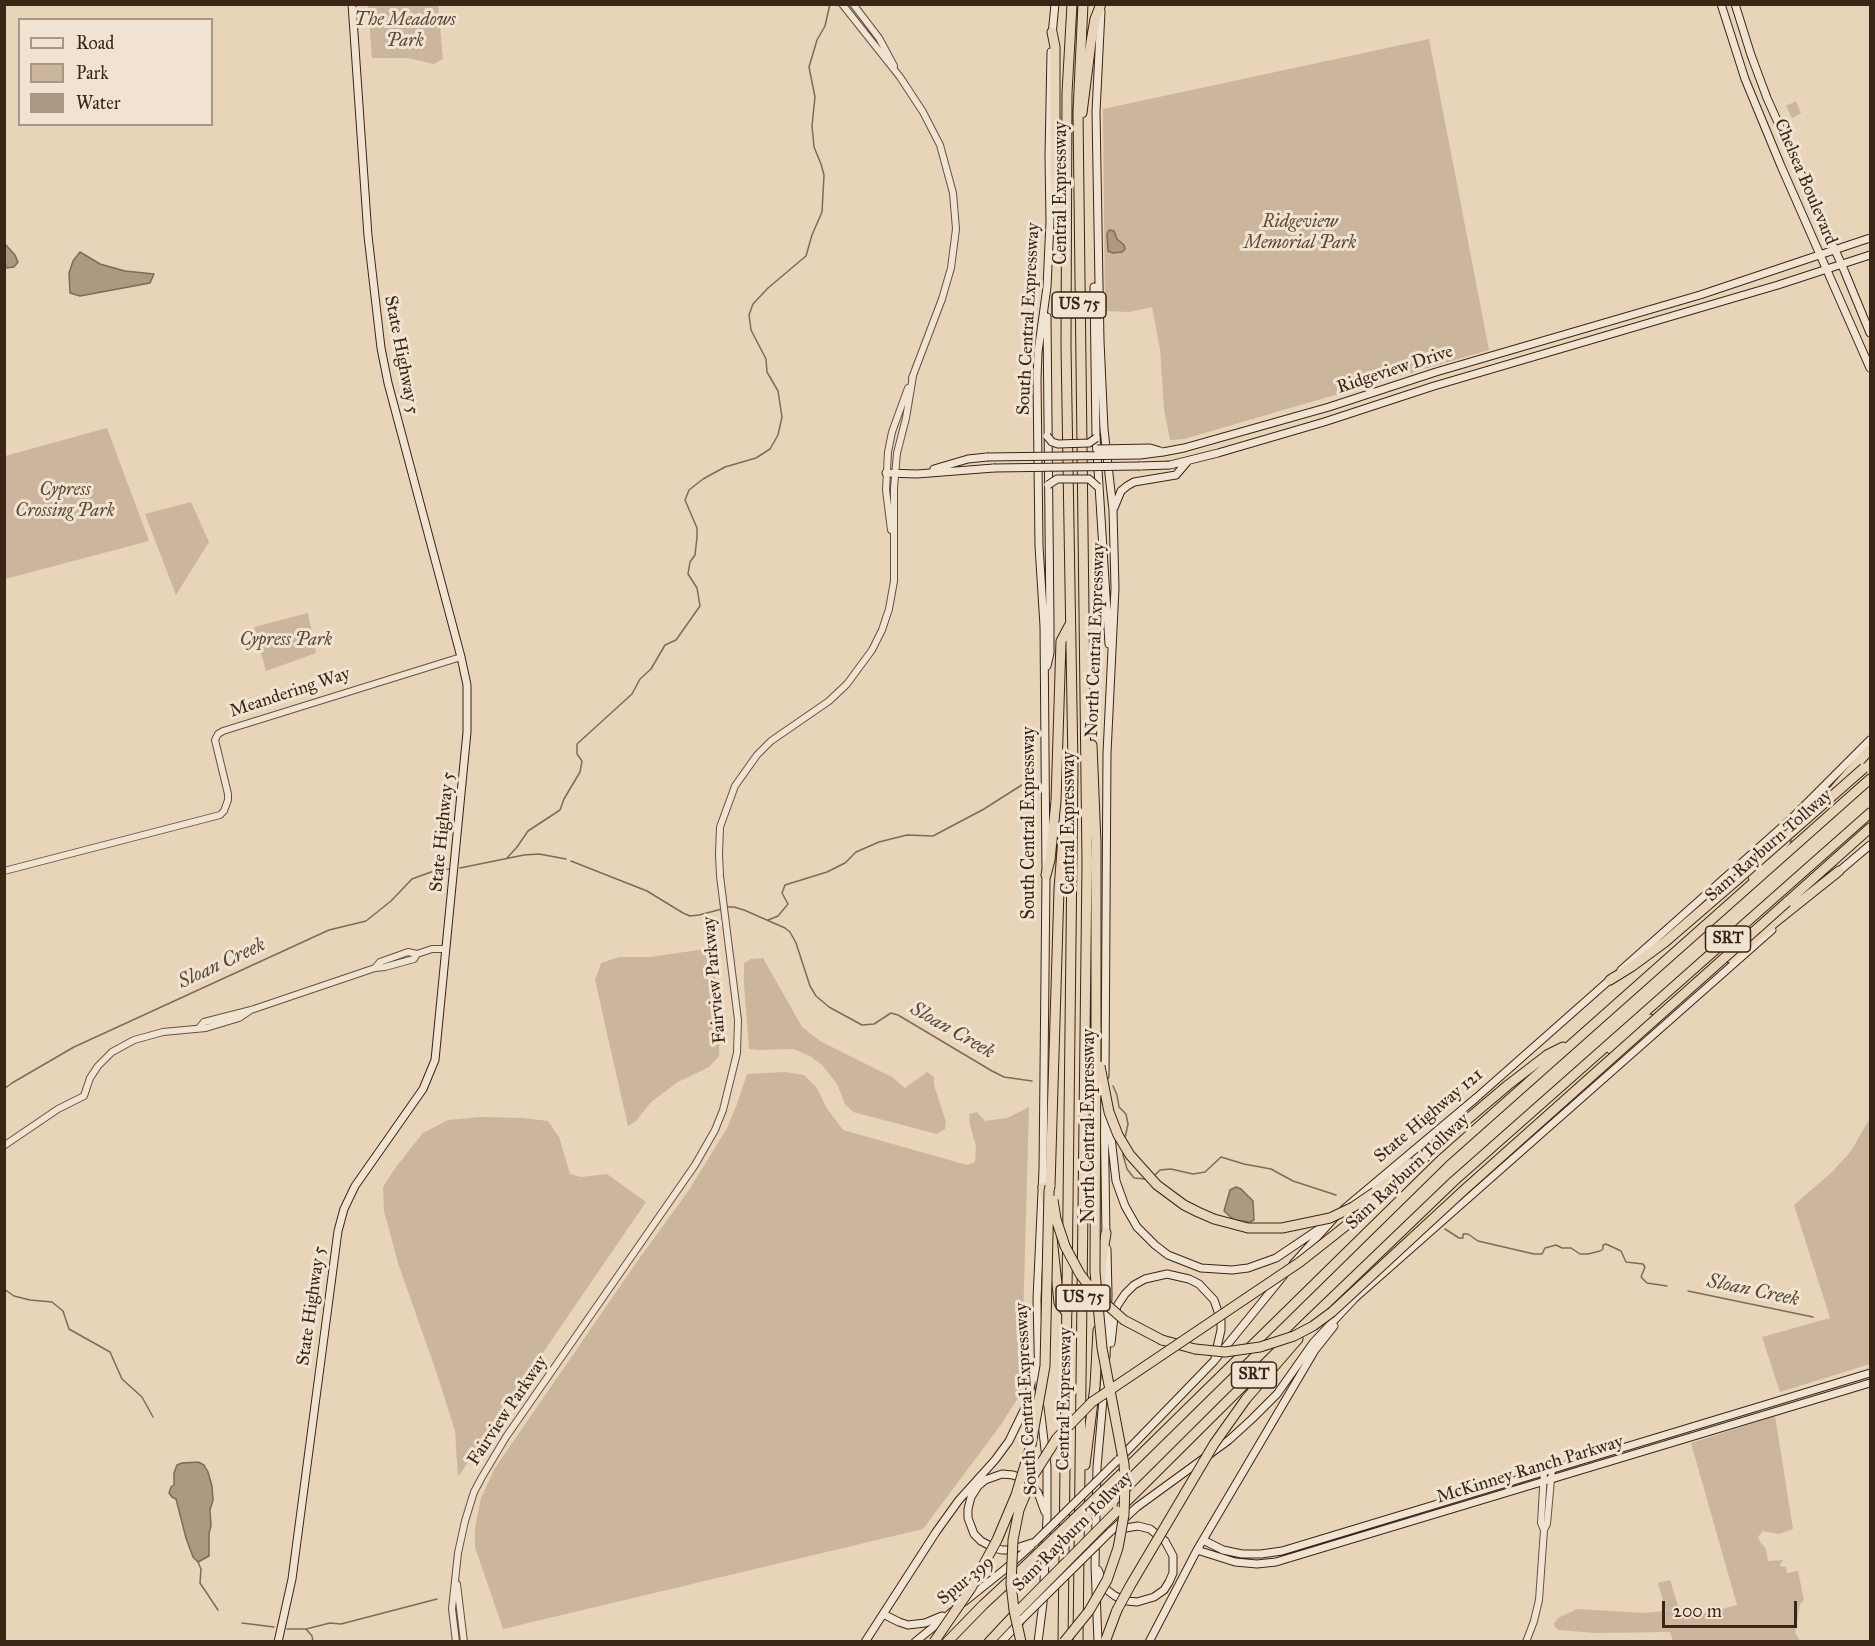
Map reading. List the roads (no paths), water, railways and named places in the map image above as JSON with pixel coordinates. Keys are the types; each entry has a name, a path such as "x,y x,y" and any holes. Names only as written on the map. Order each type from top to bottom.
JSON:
{"highway":[{"name":"Central Expressway","path":"1063,1641 1073,732 1066,346 1067,85 1072,4"},
{"name":"Central Expressway","path":"1078,1641 1087,863 1078,130 1079,59 1083,4"},
{"path":"1078,130 1085,100 1086,74 1093,31 1101,4"},
{"path":"1052,32 1055,47 1055,175 1059,226 1066,242"},
{"path":"1046,875 1050,860 1056,801 1061,641 1070,624"},
{"path":"1063,1641 1089,1611 1107,1580 1118,1548 1124,1515 1125,1482 1124,1464 1102,1348 1095,1272 1096,843 1085,632"},
{"path":"1744,892 1756,872 1870,749"},
{"path":"1610,980 1665,942 1867,765"},
{"name":"Sam Rayburn Tollway","path":"983,1605 1119,1476 1409,1191 1870,780"},
{"name":"Sam Rayburn Tollway","path":"989,1641 1117,1511 1454,1181 1870,813"},
{"path":"934,1641 971,1588 997,1540 1016,1495 1036,1422 1045,1366 1047,1186 1057,934 1063,837 1072,825"},
{"path":"1047,1186 1056,1220 1080,1274 1098,1297 1124,1320 1162,1340 1210,1351 1242,1351 1294,1336 1332,1312 1611,1058 1870,828"},
{"path":"1585,1064 1612,1048 1755,939 1839,871"},
{"path":"1096,1030 1106,1100 1118,1135 1147,1176 1168,1195 1184,1205 1230,1224 1248,1228 1282,1228 1330,1218 1378,1195"},
{"path":"1021,1641 1011,1584 1013,1540 1019,1510 1033,1476 1057,1438 1092,1402 1300,1262 1508,1085 1547,1055 1576,1040"},
{"path":"1047,1186 1059,1303 1067,1313"},
{"path":"1081,1476 1087,1459 1095,1386 1101,1264 1106,1233"},
{"path":"1105,1641 1117,1610 1130,1586 1214,1444 1246,1399 1331,1301"},
{"path":"934,1641 983,1605"},
{"path":"947,1641 983,1605"}],"main road":[{"name":"State Highway 5","path":"278,1641 292,1579 338,1231 344,1209 359,1179 420,1094 431,1074 437,1049 467,732 467,685 461,657 397,418 381,348 368,236 352,4"},
{"name":"South Central Expressway","path":"1038,1641 1043,1603 1047,1466 1037,1353 1037,1299 1047,1186 1045,680 1043,599 1038,536 1037,379 1038,352 1047,287 1050,222 1050,83 1055,4"},
{"name":"North Central Expressway","path":"1095,1565 1097,1467 1107,1354 1105,1078 1107,753 1115,588 1113,510 1101,376 1096,112 1101,4"},
{"name":"Chelsea Boulevard","path":"1721,4 1745,79 1870,368"},
{"name":"Chelsea Boulevard","path":"1735,4 1767,98 1842,264 1870,333"},
{"path":"1098,238 1095,259 1094,375 1098,487 1110,668"},
{"name":"Ridgeview Drive","path":"917,474 968,459 987,457 1097,452 1140,455 1184,448 1329,407 1436,372 1729,286 1870,238"},
{"name":"Ridgeview Drive","path":"886,473 917,474 975,468 1170,465 1186,462 1778,285 1870,255"},
{"path":"1045,680 1050,652 1047,287"},
{"path":"1500,353 1504,366"},
{"path":"1263,426 1267,439"},
{"path":"1047,436 1052,442 1058,444 1089,443 1096,438"},
{"path":"1113,510 1121,491 1127,486 1134,482 1176,475 1186,462"},
{"path":"1048,485 1057,479 1089,479 1098,487"},
{"name":"State Highway 121","path":"1035,1542 1214,1361 1302,1253 1332,1220 1476,1098 1792,818 1870,740"},
{"path":"1000,1641 1154,1493 1229,1440 1265,1407 1313,1343 1354,1299 1870,845"},
{"path":"1105,1078 1119,1192 1137,1227 1168,1255 1201,1268 1232,1270 1248,1268 1282,1255 1332,1220"},
{"path":"1107,1354 1117,1306 1125,1294 1145,1279 1167,1274 1189,1278 1199,1284 1214,1300 1221,1320 1214,1361"},
{"path":"1149,1641 1197,1550 1315,1350 1329,1331 1375,1282"},
{"path":"865,1641 953,1508 1009,1441 1027,1401 1037,1353"},
{"name":"McKinney Ranch Parkway","path":"1203,1540 1223,1550 1242,1554 1282,1551 1870,1373"},
{"name":"McKinney Ranch Parkway","path":"1197,1550 1230,1561 1259,1564 1287,1559 1870,1383"},
{"path":"1025,1549 994,1548 981,1541 975,1534 968,1518 968,1509 971,1497 978,1486 1002,1474 1020,1477 1038,1493 1047,1517"},
{"path":"1095,1565 1107,1590 1127,1601 1147,1600 1159,1594 1169,1582 1173,1573 1173,1557 1166,1541 1150,1529 1138,1526 1114,1529"},
{"name":"Spur 399","path":"915,1641 1005,1570 1035,1542"},
{"path":"1259,1564 1265,1557 1281,1554 1282,1551"},
{"path":"1095,1565 1098,1641"},
{"path":"883,1614 899,1623 916,1625 953,1611"}],"street":[{"name":"Fairview Parkway","path":"842,4 900,77 923,111 940,145 951,183 955,210 951,268 944,293 892,432 886,473 886,502 894,554"},
{"name":"Fairview Parkway","path":"854,4 879,38 900,77"},
{"name":"Fairview Parkway","path":"456,1641 452,1609 458,1553 474,1492 506,1437 696,1165 723,1110 734,1072 738,1037 735,986 720,876 720,827 735,786 746,769 779,735 829,701 846,684 878,640 889,609 894,581 895,474 897,453 913,376"},
{"name":"Meandering Way","path":"4,871 220,815 228,800 215,740 222,731 461,657"},
{"path":"5,1144 58,1109 84,1096 94,1072 112,1052 134,1040 163,1032 206,1028 239,1018 251,1010 375,968 414,958 417,954 432,949 446,949"},
{"path":"1526,1641 1538,1607 1544,1530 1541,1523 1552,1469"},
{"path":"1544,1472 1548,1480"},
{"name":"Fairview Parkway","path":"456,1572 464,1641"}],"water":[{"path":"1109,230 1114,231 1117,239 1124,245 1125,249 1122,252 1108,251 1107,234"},
{"path":"5,244 18,262 14,267 6,268"},
{"path":"80,252 100,264 125,271 154,274 150,283 80,296 70,293 69,273 73,261"},
{"path":"1236,1187 1253,1201 1254,1220 1250,1222 1234,1220 1224,1211 1230,1190"},
{"path":"198,1462 204,1465 208,1472 213,1500 210,1510 209,1556 198,1562 193,1557 186,1538 176,1499 169,1493 174,1485 177,1465"}],"waterway":[{"path":"507,858 528,831 560,810 580,772 582,761 577,754 577,744 632,694 665,645 676,640 700,606 697,588 688,574 690,562 695,555 697,537 697,528 685,500 689,490 725,467 756,458 770,449 778,435 782,417 778,391 767,372 766,359 751,330 749,315 753,304 768,288 806,256 822,212 824,175 814,147 812,126 815,97 809,67 817,40 825,26 830,4"},
{"path":"768,920 778,916 788,904 782,893 785,885 827,872 845,863 856,852 879,842 907,835 933,836 984,809 1028,781"},
{"name":"Sloan Creek","path":"460,868 524,855 539,854 566,859"},
{"name":"Sloan Creek","path":"571,861 647,891 690,916 722,909"},
{"name":"Sloan Creek","path":"4,1089 74,1047 329,930 366,921 391,901 412,879 431,872 449,869"},
{"name":"Sloan Creek","path":"727,907 744,910 790,932 796,943 810,986 816,996 829,1007 862,1025 874,1024 891,1013 898,1015 1004,1077 1032,1081"},
{"name":"Sloan Creek","path":"1113,1086 1119,1107 1126,1114 1128,1124 1125,1138"},
{"name":"Sloan Creek","path":"1123,1152 1127,1169 1134,1178 1145,1179"},
{"name":"Sloan Creek","path":"1155,1175 1160,1170 1171,1169 1193,1174 1205,1172 1221,1157 1271,1169 1293,1181 1336,1195"},
{"name":"Sloan Creek","path":"1445,1229 1459,1238 1463,1238 1463,1234 1468,1234 1478,1241 1534,1254 1542,1254 1545,1248 1556,1245 1571,1248 1580,1254 1588,1254 1600,1251 1606,1244 1621,1251 1626,1262 1643,1264 1645,1267 1641,1277 1647,1283 1667,1286"},
{"path":"4,1289 14,1296 52,1302 63,1311 69,1329 110,1352 122,1379 142,1397 153,1417"},
{"name":"Sloan Creek","path":"1688,1291 1813,1317"},
{"path":"198,1562 201,1569 200,1583 218,1610"},
{"path":"306,1629 330,1623 341,1624 437,1599"},
{"path":"242,1623 274,1627"},
{"path":"287,1629 306,1629 312,1636 313,1642"}],"park label":[{"name":"The Meadows Park","path":"405,31"},
{"name":"Ridgeview Memorial Park","path":"1300,233"},
{"name":"Cypress Crossing Park","path":"65,501"},
{"name":"Cypress Park","path":"286,641"}]}
